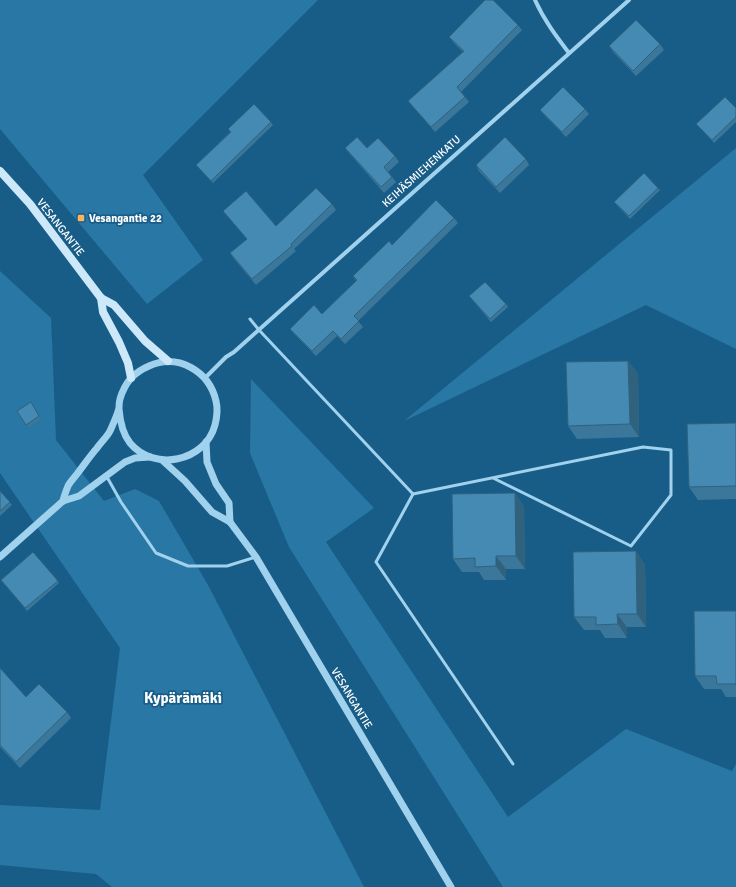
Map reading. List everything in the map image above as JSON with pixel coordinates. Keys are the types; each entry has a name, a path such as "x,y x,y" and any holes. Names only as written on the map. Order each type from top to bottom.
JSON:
{"main road":[{"name":"VESANGANTIE","path":"0,171 30,204 101,298 114,305 145,341 168,361"},
{"name":"VESANGANTIE","path":"101,298 103,312 128,363 131,378"}],"street":[{"path":"535,0 549,27 569,53"},
{"name":"KEIHÄSMIEHENKATU","path":"205,378 226,356 234,352 629,0"},
{"path":"168,361 187,365 205,378 213,389 217,403 217,416 214,430 200,449 191,455 182,458 162,460 151,457 140,451 131,443 124,433 120,421 119,409 120,399 131,378 142,369 154,363 168,361"},
{"path":"63,501 68,486 109,432 119,409"},
{"path":"206,442 207,462 216,484 229,503 230,522"},
{"path":"0,557 63,501 79,496 125,462 135,458 151,457"},
{"name":"VESANGANTIE","path":"162,460 185,481 212,512 230,522 256,557 451,887"}],"lane":[{"path":"250,319 258,330 413,494"},
{"path":"413,494 643,447 671,450 671,495 631,546 493,478"},
{"path":"106,475 121,502 156,553 188,566 227,566 256,557"},
{"path":"413,494 376,562 513,764"}],"shaded area":[{"path":"0,0 318,0 143,175 203,260 147,304 0,129"},
{"path":"736,148 736,349 646,305 404,421"},
{"path":"0,271 51,318 56,440 104,501 135,489 159,501 208,585 364,887 112,887 96,874 0,865 0,805 100,810 120,648 0,473"},
{"path":"251,379 374,508 326,542 508,817 626,729 732,771 736,764 736,887 503,887 289,547 250,453"}],"building":[{"path":"485,0 493,0 518,25 457,87 465,97 431,127 408,101 464,51 449,37"},
{"path":"636,20 660,44 633,71 609,46"},
{"path":"563,87 585,109 562,132 540,110"},
{"path":"725,97 736,108 736,117 712,140 696,124"},
{"path":"254,104 271,122 211,181 196,165 231,132 228,129"},
{"path":"357,137 367,148 378,138 395,156 384,167 392,177 381,187 345,148"},
{"path":"505,137 526,159 496,187 476,165"},
{"path":"644,173 658,188 629,216 614,202"},
{"path":"316,188 332,204 291,244 292,246 252,279 230,253 247,239 223,211 246,191 276,226"},
{"path":"436,200 454,218 354,316 359,321 341,339 333,331 312,351 290,329 314,305 322,314 357,280 353,276 389,241 392,245"},
{"path":"485,282 506,304 490,319 469,296"},
{"path":"628,361 630,424 568,426 566,362"},
{"path":"31,402 39,416 26,425 17,411"},
{"path":"736,423 736,486 689,487 687,424"},
{"path":"0,491 10,502 0,511"},
{"path":"515,493 516,556 496,556 496,566 475,567 475,558 453,559 452,494"},
{"path":"636,551 637,614 617,614 618,624 596,625 596,617 574,617 573,552"},
{"path":"33,552 58,581 25,608 1,580"},
{"path":"694,611 736,611 736,684 717,684 716,676 695,676"},
{"path":"0,668 26,697 39,684 67,712 16,762 0,745"}],"place":[{"name":"Vesangantie 22","path":"81,218"}],"district":[{"name":"Kypärämäki","path":"183,698"}]}
